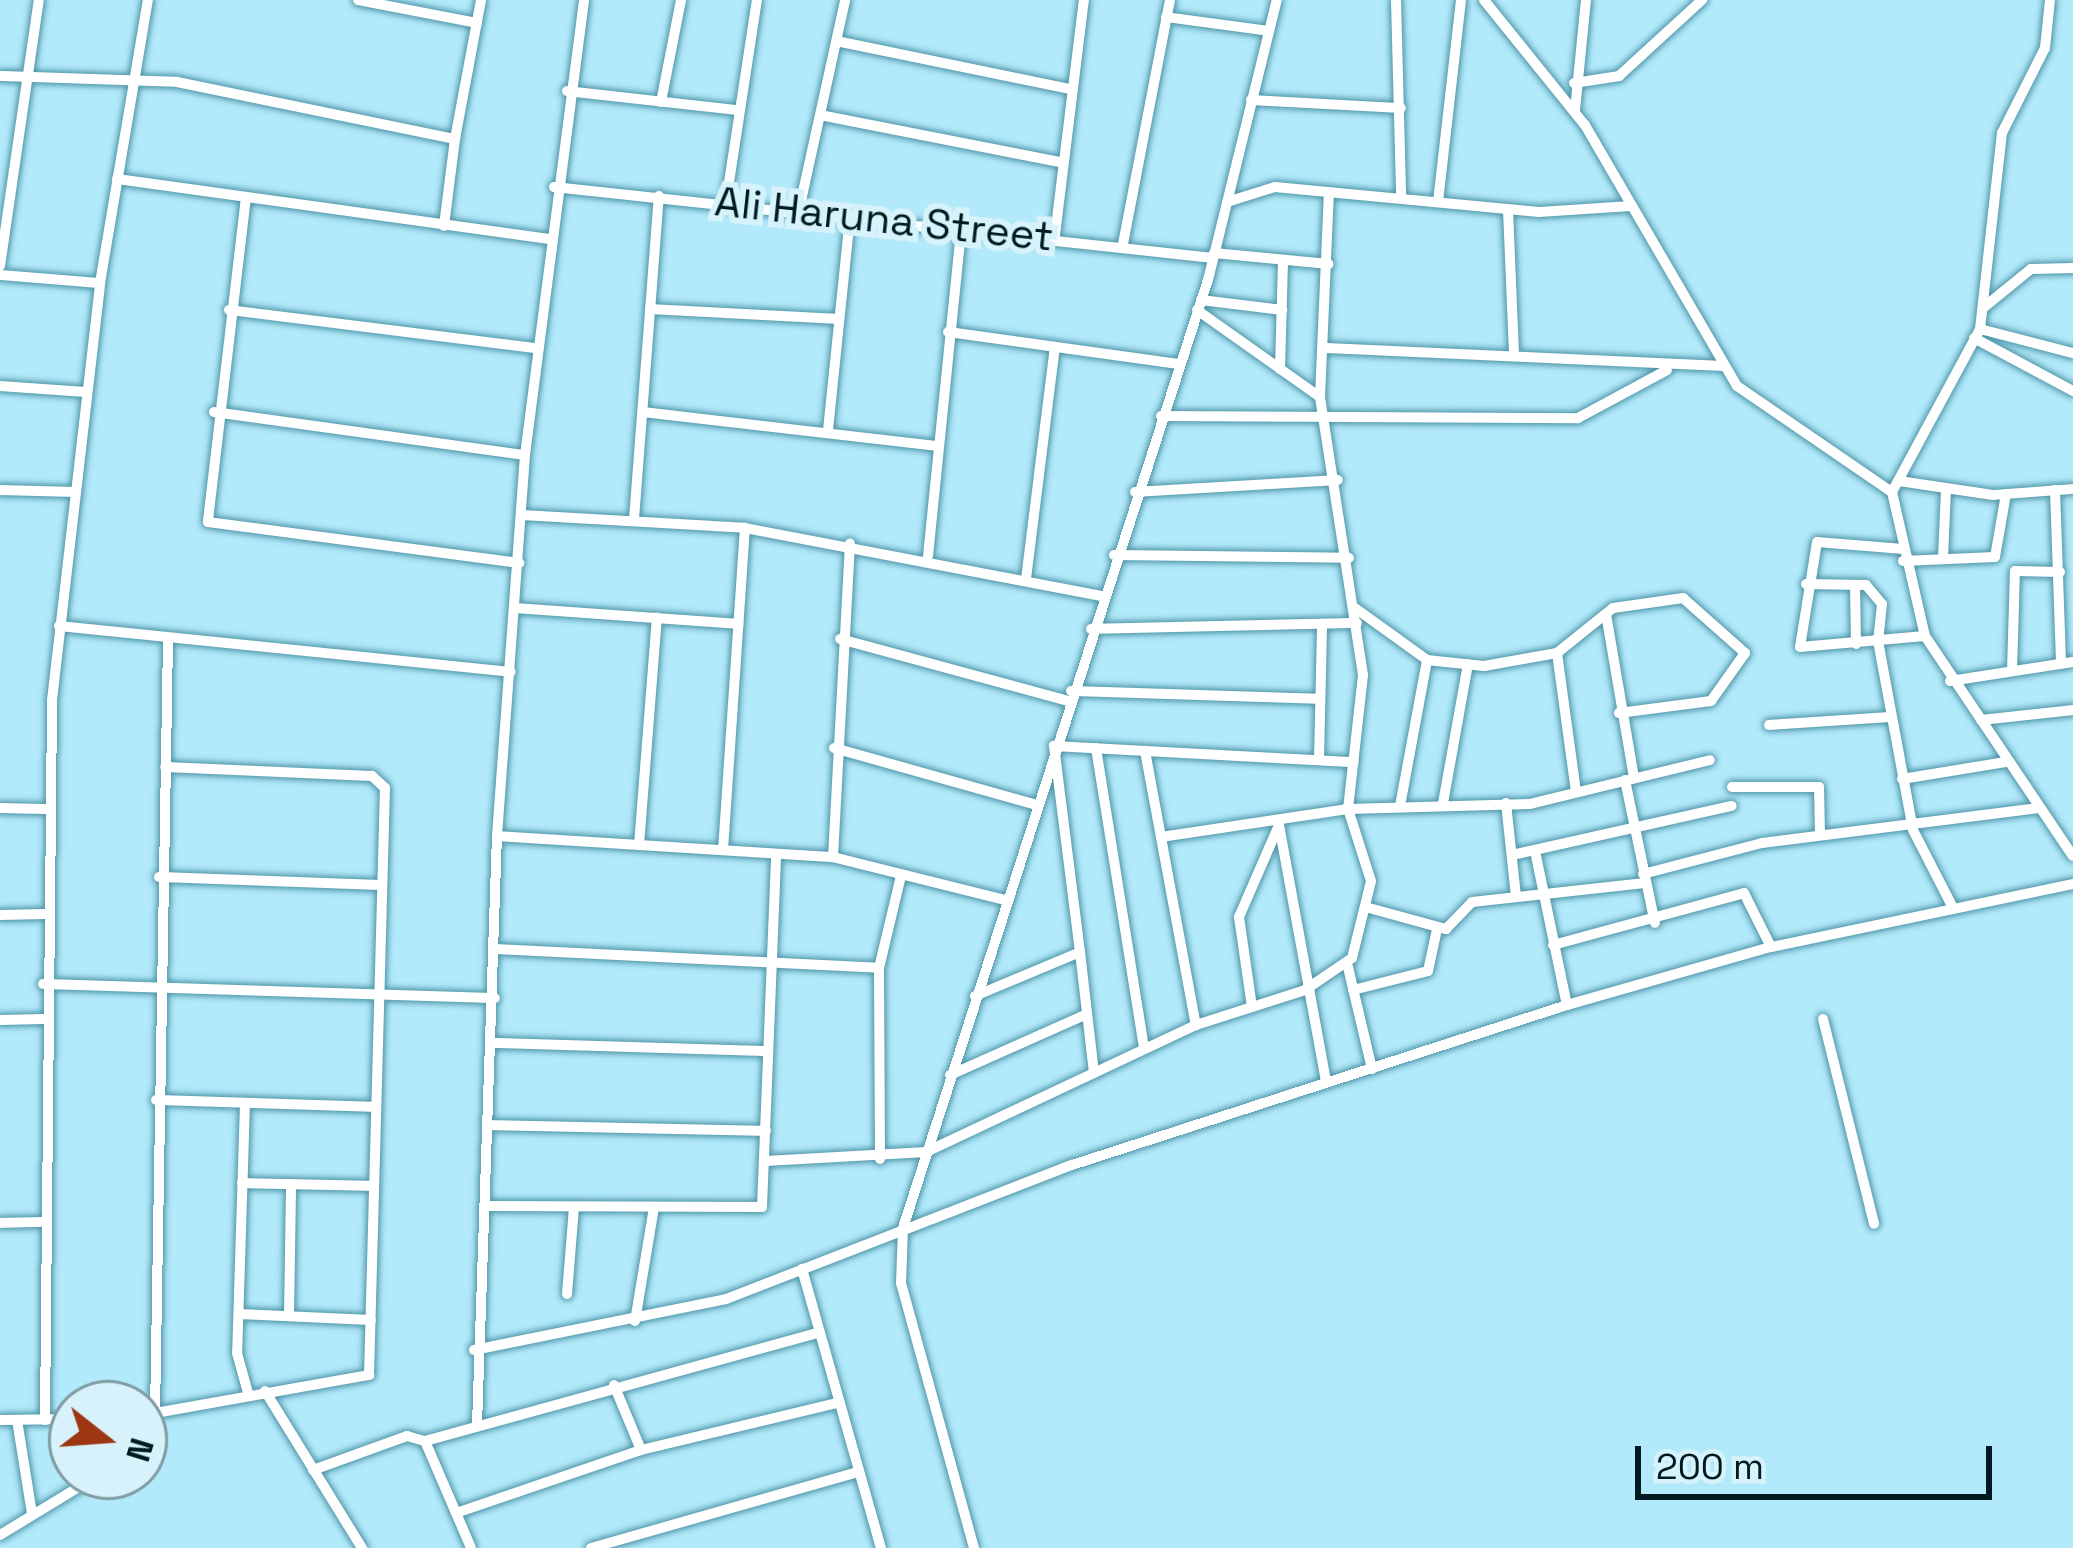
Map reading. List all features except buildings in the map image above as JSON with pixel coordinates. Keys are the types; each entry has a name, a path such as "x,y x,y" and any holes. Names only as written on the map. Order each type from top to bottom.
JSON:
{"street":[{"path":"39,0 0,270 100,283"},
{"path":"45,1420 40,1222 45,809 59,626 86,392 148,0"},
{"path":"358,0 477,23"},
{"path":"444,226 481,0"},
{"path":"477,1425 474,1350 488,1206 497,836 525,455 554,188 584,0"},
{"path":"661,102 681,0"},
{"path":"726,202 757,0"},
{"path":"799,210 825,116 845,0"},
{"path":"1055,235 1069,89 1084,0"},
{"path":"1123,244 1170,0"},
{"path":"974,1548 901,1283 903,1228 1033,804 1214,256 1277,0"},
{"path":"1396,0 1401,197"},
{"path":"1438,202 1461,0"},
{"path":"1484,0 1575,112 1732,376 1896,486 2006,494 2073,489"},
{"path":"1575,112 1574,83 1586,0"},
{"path":"1574,83 1619,76 1702,0"},
{"path":"2050,0 2045,48 2002,133 1977,333 1896,486 1903,555 1925,636 1950,681 1982,720 2073,856"},
{"path":"1166,17 1268,31"},
{"path":"841,41 1069,89"},
{"path":"0,76 133,78 455,139"},
{"path":"567,91 737,110"},
{"path":"1251,100 1401,108"},
{"path":"825,116 1060,162"},
{"path":"117,179 548,239"},
{"path":"1227,202 1275,187 1508,209 1631,206"},
{"name":"Ali Haruna Street","path":"554,188 1328,264"},
{"path":"1329,192 1326,348 1320,397 1338,480 1357,622 1354,762 1348,809 1368,859 1369,908 1347,963 1372,1070"},
{"path":"634,519 659,196"},
{"path":"246,197 214,412 206,515 220,529 519,563"},
{"path":"1508,209 1514,353"},
{"path":"828,430 850,216"},
{"path":"928,556 961,230"},
{"path":"1280,369 1283,260"},
{"path":"1982,309 2031,269 2073,268"},
{"path":"1199,305 1282,310"},
{"path":"1199,305 1320,397"},
{"path":"650,309 839,319"},
{"path":"229,310 536,348"},
{"path":"948,332 1179,364"},
{"path":"1977,333 2073,353"},
{"path":"1977,333 2073,391"},
{"path":"1027,579 1055,347"},
{"path":"1326,348 1514,353 1732,376"},
{"path":"1161,416 1323,421 1578,418 1667,370"},
{"path":"0,386 86,392"},
{"path":"214,412 525,455"},
{"path":"643,412 936,446"},
{"path":"1135,492 1338,480"},
{"path":"1943,558 1946,488"},
{"path":"0,490 76,493"},
{"path":"1950,681 2067,663 2055,490"},
{"path":"1925,636 1800,647 1806,584 1817,542 1903,555 1997,556 2006,494"},
{"path":"522,515 745,528 928,556 1101,596"},
{"path":"723,850 745,528"},
{"path":"833,857 834,748 850,543"},
{"path":"1114,555 1349,558"},
{"path":"2012,671 2015,571 2060,572"},
{"path":"1806,584 1855,586 1882,604 1878,641 1888,717 1913,830 1952,906"},
{"path":"1855,586 1856,644"},
{"path":"1355,608 1427,660 1468,664 1557,653 1606,614 1691,599 1745,655 1711,701 1619,713"},
{"path":"516,608 738,624"},
{"path":"1606,614 1633,823 1655,922"},
{"path":"639,845 657,618"},
{"path":"1091,628 1357,622"},
{"path":"1319,760 1322,623"},
{"path":"59,626 511,672"},
{"path":"840,639 1069,696 1320,699"},
{"path":"151,1380 154,988 168,640"},
{"path":"1557,653 1576,792"},
{"path":"1400,806 1427,660"},
{"path":"1443,803 1468,664"},
{"path":"1982,720 2073,710"},
{"path":"1769,725 1888,717"},
{"path":"1054,746 1354,762"},
{"path":"1054,746 1094,1072"},
{"path":"834,748 1033,804"},
{"path":"1096,748 1144,1048"},
{"path":"1145,751 1196,1025"},
{"path":"1160,837 1279,826 1348,809 1506,803 1576,792 1710,760"},
{"path":"1902,779 2006,762"},
{"path":"164,767 371,776 387,800 369,1380 248,1393 168,1411"},
{"path":"1732,788 1814,784 1820,835"},
{"path":"1506,803 1516,896"},
{"path":"1512,855 1633,823 1732,806"},
{"path":"0,808 45,809"},
{"path":"1354,990 1428,971 1437,929 1472,902 1644,879 1756,846 1820,835 1913,830 2039,808"},
{"path":"1279,826 1305,989 1327,1081"},
{"path":"1252,1007 1239,917 1279,826"},
{"path":"497,836 833,857 1005,900"},
{"path":"1535,851 1539,892 1567,1005"},
{"path":"488,1206 762,1207 776,854"},
{"path":"880,1159 879,968 902,876"},
{"path":"159,877 382,885"},
{"path":"474,1350 635,1321 802,1269 903,1228 1327,1081 1567,1005 1771,947 2073,884"},
{"path":"1553,945 1655,922 1747,894 1771,947"},
{"path":"1369,908 1437,929"},
{"path":"0,915 45,914"},
{"path":"495,950 879,968"},
{"path":"974,996 1080,952"},
{"path":"766,1161 880,1159 926,1152 1196,1025 1305,989 1347,963"},
{"path":"43,984 495,998"},
{"path":"950,1076 1087,1014"},
{"path":"0,1020 42,1018"},
{"path":"1823,1019 1874,1224"},
{"path":"495,1043 767,1051"},
{"path":"155,1100 374,1107"},
{"path":"245,1103 238,1314 248,1393"},
{"path":"490,1125 766,1131"},
{"path":"242,1184 373,1186"},
{"path":"289,1316 291,1184"},
{"path":"567,1294 574,1207"},
{"path":"635,1321 654,1208"},
{"path":"0,1222 40,1222"},
{"path":"802,1269 881,1548"},
{"path":"238,1314 370,1320"},
{"path":"313,1470 406,1436 425,1441 614,1384 818,1333"},
{"path":"614,1384 641,1450"},
{"path":"265,1391 362,1548"},
{"path":"456,1513 641,1450 837,1402"},
{"path":"0,1420 48,1420"},
{"path":"17,1420 32,1514"},
{"path":"425,1441 471,1548"},
{"path":"591,1548 857,1472"},
{"path":"0,1535 56,1500"}]}
